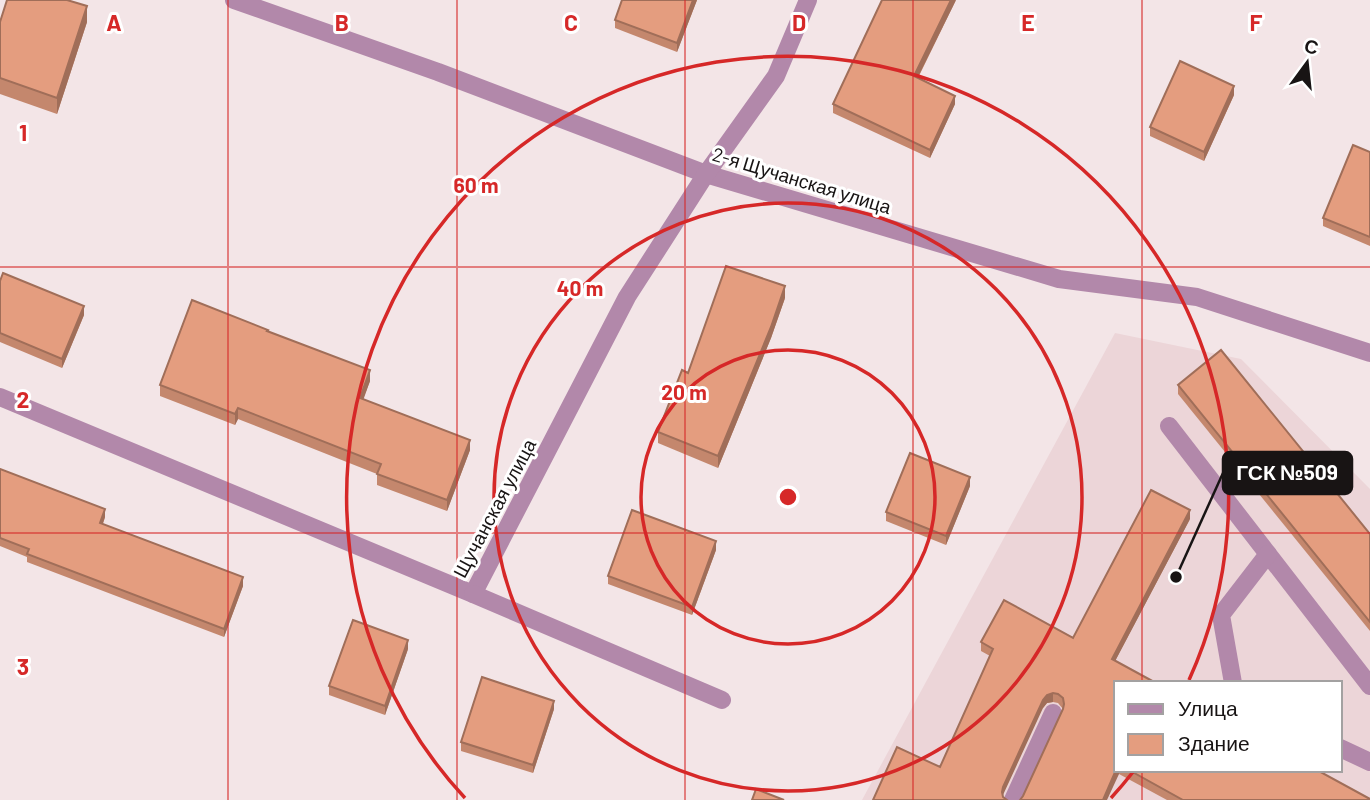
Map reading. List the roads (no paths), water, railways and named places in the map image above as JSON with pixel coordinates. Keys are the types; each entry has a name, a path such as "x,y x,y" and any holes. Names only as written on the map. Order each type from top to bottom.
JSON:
{"street":[{"name":"2-я Щучанская улица","path":"234,0 438,72 706,174 1059,279 1197,297 1370,353"},
{"name":"Щучанская улица","path":"0,397 473,594 627,297 706,174 776,76 808,0"},
{"path":"1169,426 1370,686"},
{"path":"1233,681 1222,615 1268,554"},
{"path":"473,594 722,699"},
{"path":"1013,800 1052,713"},
{"path":"1342,749 1370,762"}],"place":[{"name":"ГСК №509","path":"1176,577"}]}
